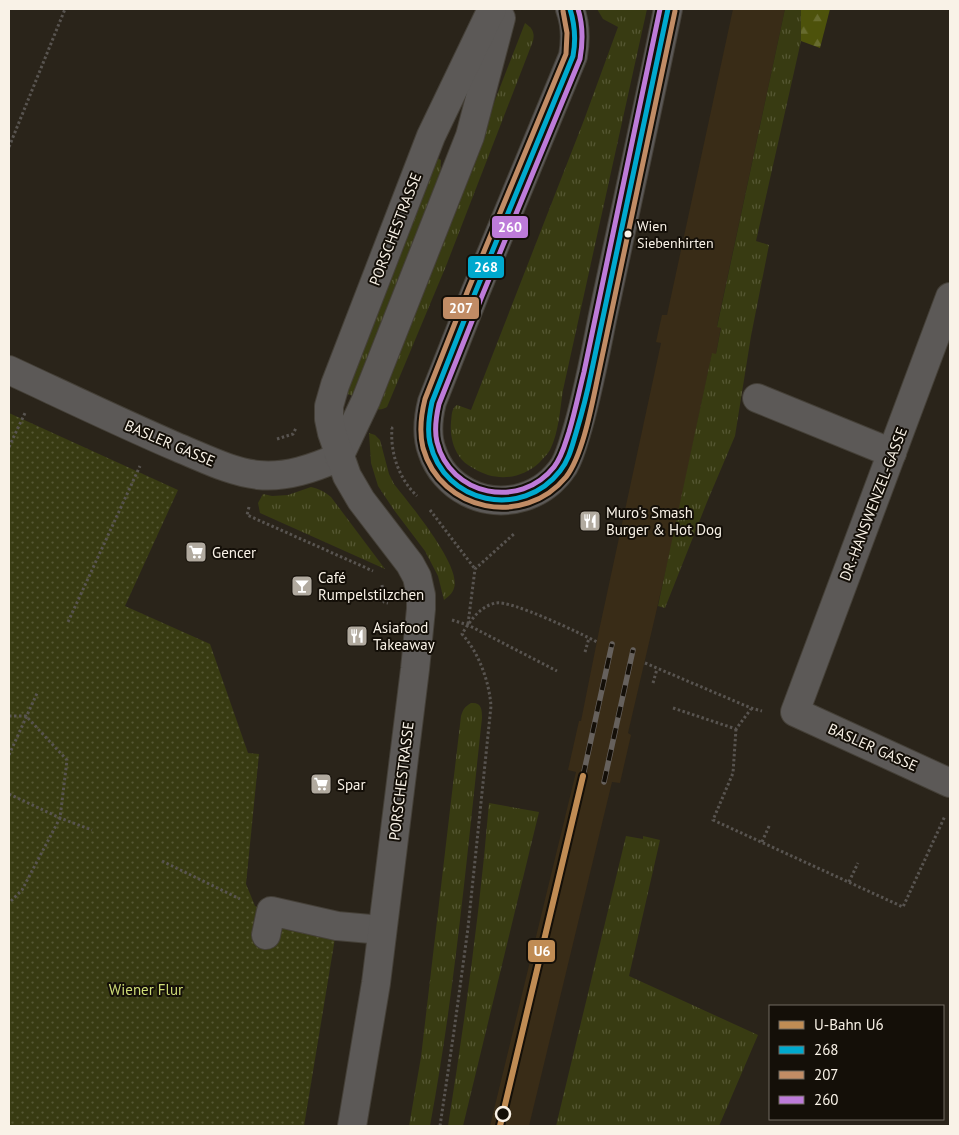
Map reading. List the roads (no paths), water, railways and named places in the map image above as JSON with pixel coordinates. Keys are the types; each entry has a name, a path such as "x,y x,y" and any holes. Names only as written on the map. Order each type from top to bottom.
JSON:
{"street":[{"name":"PORSCHESTRASSE","path":"352,1126 376,982 415,669 421,594 410,564 361,500 347,476 332,434 328,406 430,136 492,9"},
{"path":"339,456 366,400 470,136 504,9"},
{"path":"570,9 576,31 572,56 474,293 429,414 428,426 431,450 442,471 460,488 482,498 512,500 529,496 550,483 558,474 570,453 582,413 668,9"},
{"name":"DR.-HANSWENZEL-GASSE","path":"795,712 950,297"},
{"name":"BASLER GASSE","path":"9,370 153,437 231,468 258,475 288,474 323,464 339,456"},
{"path":"757,398 892,453"},
{"name":"BASLER GASSE","path":"795,712 950,783"},
{"path":"268,923 382,930"}],"railway":[{"path":"583,776 612,644"},
{"path":"604,782 633,650"}],"metro line":[{"name":"U6","path":"500,1126 583,776"}],"place":[{"name":"Wien Siebenhirten","path":"628,234"},
{"name":"Muro's Smash Burger & Hot Dog","path":"590,521"},
{"name":"Gencer","path":"196,552"},
{"name":"Café Rumpelstilzchen","path":"302,586"},
{"name":"Asiafood Takeaway","path":"357,636"},
{"name":"Spar","path":"321,784"}],"park label":[{"name":"Wiener Flur","path":"146,989"}]}
